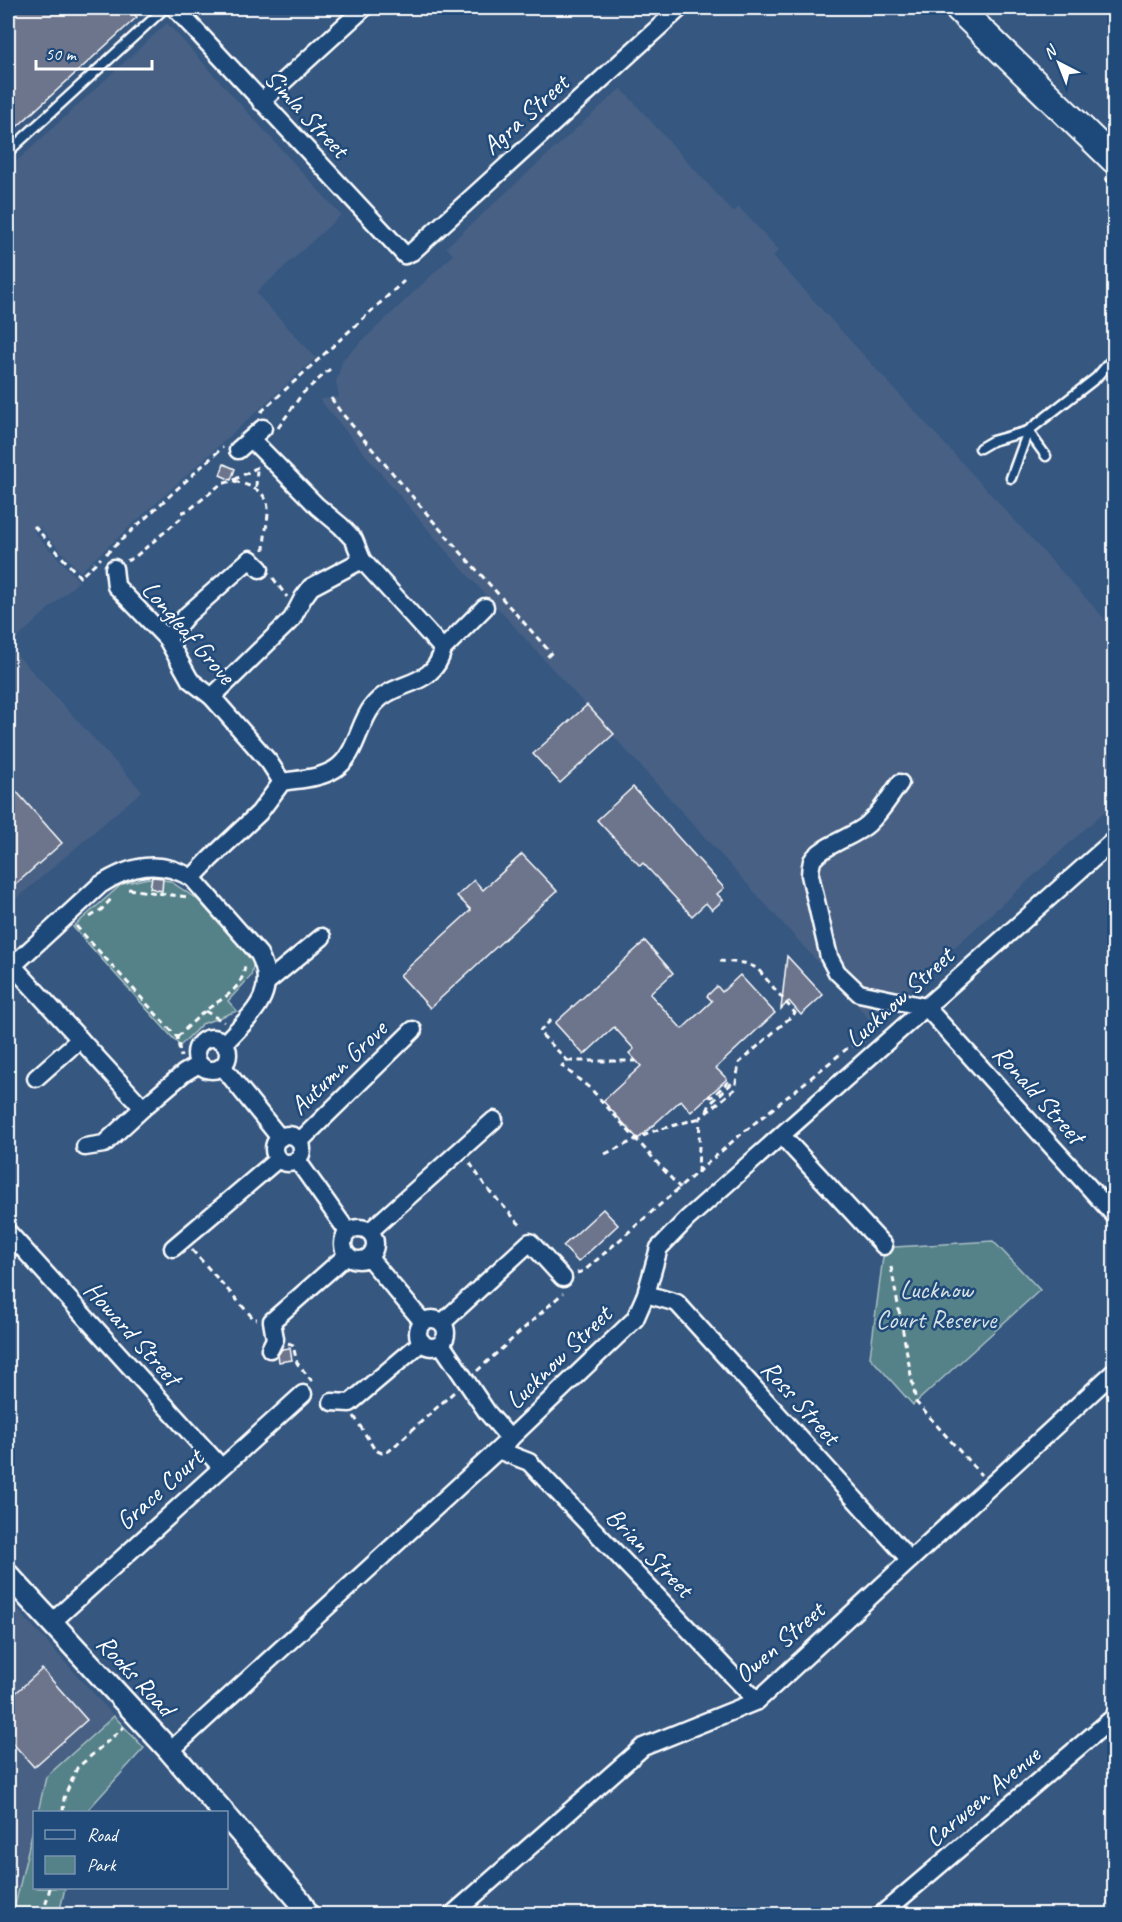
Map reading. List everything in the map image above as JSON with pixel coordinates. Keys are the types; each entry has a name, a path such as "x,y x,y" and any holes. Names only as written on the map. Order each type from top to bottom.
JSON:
{"main road":[{"path":"958,8 1114,160"}],"street":[{"name":"Simla Street","path":"174,8 402,254"},
{"path":"261,102 364,8"},
{"name":"Agra Street","path":"402,254 412,252 680,8"},
{"path":"260,451 341,526 354,540 362,560 443,648"},
{"path":"167,639 187,615 250,558 264,571"},
{"path":"212,697 292,619 311,587 362,560"},
{"name":"Longleaf Grove","path":"114,568 116,586 167,639 190,680 212,697 270,762 282,782"},
{"path":"192,878 259,813 282,782 319,776 336,769 346,759 372,706 388,693 420,680 433,671 441,659 443,648 485,607"},
{"path":"900,783 880,813 858,833 820,852 812,862 810,875 829,957 837,972 859,993 926,1006"},
{"name":"Lucknow Street","path":"170,1751 504,1444 635,1319 659,1248 699,1207 1114,840"},
{"path":"143,1108 80,1039 10,968 72,921 100,885 117,874 133,868 158,866 179,870 192,878 259,954 266,967 267,982 263,998 224,1044"},
{"path":"267,982 322,937"},
{"name":"Ronald Street","path":"926,1006 1114,1215"},
{"name":"Autumn Grove","path":"300,1141 413,1030"},
{"path":"213,1037 224,1044 228,1056 222,1066 210,1070 199,1064 196,1052 202,1041 213,1037"},
{"path":"36,1078 80,1039"},
{"path":"85,1147 104,1144 143,1108 199,1064"},
{"path":"222,1066 280,1138"},
{"path":"370,1231 494,1120"},
{"path":"291,1135 300,1141 302,1151 297,1160 287,1163 278,1159 274,1148 280,1138 291,1135"},
{"path":"782,1136 884,1246"},
{"path":"178,1244 278,1159"},
{"path":"297,1160 348,1232"},
{"path":"358,1228 370,1231 376,1242 369,1258 357,1261 347,1255 343,1246 348,1232 358,1228"},
{"name":"Howard Street","path":"8,1232 221,1467"},
{"path":"442,1323 530,1242 563,1278"},
{"path":"273,1344 272,1321 347,1255"},
{"path":"369,1258 423,1322"},
{"name":"Ross Street","path":"645,1294 677,1304 910,1560"},
{"path":"433,1319 442,1323 446,1336 441,1344 429,1346 422,1342 418,1332 423,1322 433,1319"},
{"path":"332,1402 350,1403 422,1342"},
{"path":"441,1344 487,1412 504,1444"},
{"name":"Owen Street","path":"453,1914 643,1747 757,1701 1114,1372"},
{"name":"Grace Court","path":"51,1623 303,1394"},
{"name":"Brian Street","path":"504,1444 529,1462 757,1701"},
{"name":"Rooks Road","path":"8,1575 222,1811"},
{"name":"Carween Avenue","path":"882,1914 1114,1717"},
{"path":"228,1818 300,1901 307,1914"}],"lane":[{"path":"8,152 165,8"},
{"path":"980,448 992,441 1028,431 1096,378 1114,357"},
{"path":"1028,431 1046,456"},
{"path":"1011,478 1028,431"}],"path":[{"path":"255,417 404,281"},
{"path":"232,481 260,451 302,394 330,369"},
{"path":"331,398 439,528 551,653 545,659"},
{"path":"34,526 80,577 229,441"},
{"path":"256,487 260,451"},
{"path":"114,568 136,556 180,519 183,512 189,510 220,484 232,481 256,487 268,504 264,552"},
{"path":"264,571 289,600 299,605"},
{"path":"124,890 132,889 189,897"},
{"path":"115,894 101,910 72,921 177,1037 184,1074"},
{"path":"177,1037 205,1011 223,1000 242,981 244,956"},
{"path":"605,1154 654,1131 700,1118 735,1089 739,1064 795,1013 757,968 744,963 720,961"},
{"path":"205,1011 236,1030"},
{"path":"551,1020 539,1032 568,1061"},
{"path":"563,1278 584,1271 740,1135 849,1047 864,1040"},
{"path":"636,1061 568,1061 562,1066 591,1089 680,1188"},
{"path":"706,1113 710,1104 732,1083 729,1081 712,1097 707,1097 710,1104"},
{"path":"698,1173 700,1118"},
{"path":"460,1149 486,1187 527,1232 530,1242"},
{"path":"178,1244 254,1319 272,1321"},
{"path":"891,1267 916,1402 991,1485"},
{"path":"273,1344 293,1345 297,1363 332,1402"},
{"path":"63,1811 64,1798 77,1768 137,1716"},
{"path":"43,1914 49,1889"}],"shaded area":[{"path":"167,23 341,215 256,293 316,358 80,572 39,527 34,532 79,581 9,646 142,791 8,906 8,169"},
{"path":"621,88 733,212 739,207 779,250 773,256 1114,629 1114,803 872,1022 445,550 319,399 339,397 336,382 343,359 453,255 446,247"},
{"path":"8,1599 114,1716 46,1777 38,1811 33,1811 33,1829 13,1914 8,1914"}],"green space":[{"path":"148,878 170,881 198,900 254,962 251,976 228,1001 237,1011 202,1024 180,1046 73,927 122,884"},
{"name":"Lucknow Court Reserve","path":"993,1241 1040,1290 913,1405 870,1357 883,1257 895,1247"},
{"path":"114,1716 144,1748 87,1811 38,1811 46,1777"},
{"path":"33,1829 33,1889 65,1889 59,1914 13,1914"}],"building":[{"path":"15,8 128,8 137,17 8,135 8,15"},
{"path":"224,464 235,469 231,480 220,475"},
{"path":"587,705 614,734 560,783 533,754"},
{"path":"8,782 62,843 8,891"},
{"path":"633,787 724,888 717,894 723,900 712,910 706,903 692,916 643,863 640,866 597,820"},
{"path":"522,854 557,891 430,1008 400,975 471,910 457,896 474,880 483,890"},
{"path":"152,877 163,878 162,891 150,888"},
{"path":"645,941 673,973 650,994 682,1029 712,1001 707,996 717,986 722,992 740,975 775,1013 716,1068 727,1079 691,1112 681,1100 638,1139 603,1101 641,1066 629,1053 634,1049 614,1027 584,1055 555,1023"},
{"path":"787,956 823,995 801,1015 789,1001 781,1009"},
{"path":"603,1209 618,1225 578,1262 563,1246"},
{"path":"290,1348 292,1360 279,1362 278,1355 282,1349"},
{"path":"42,1669 87,1720 34,1767 8,1738 8,1700"}]}
